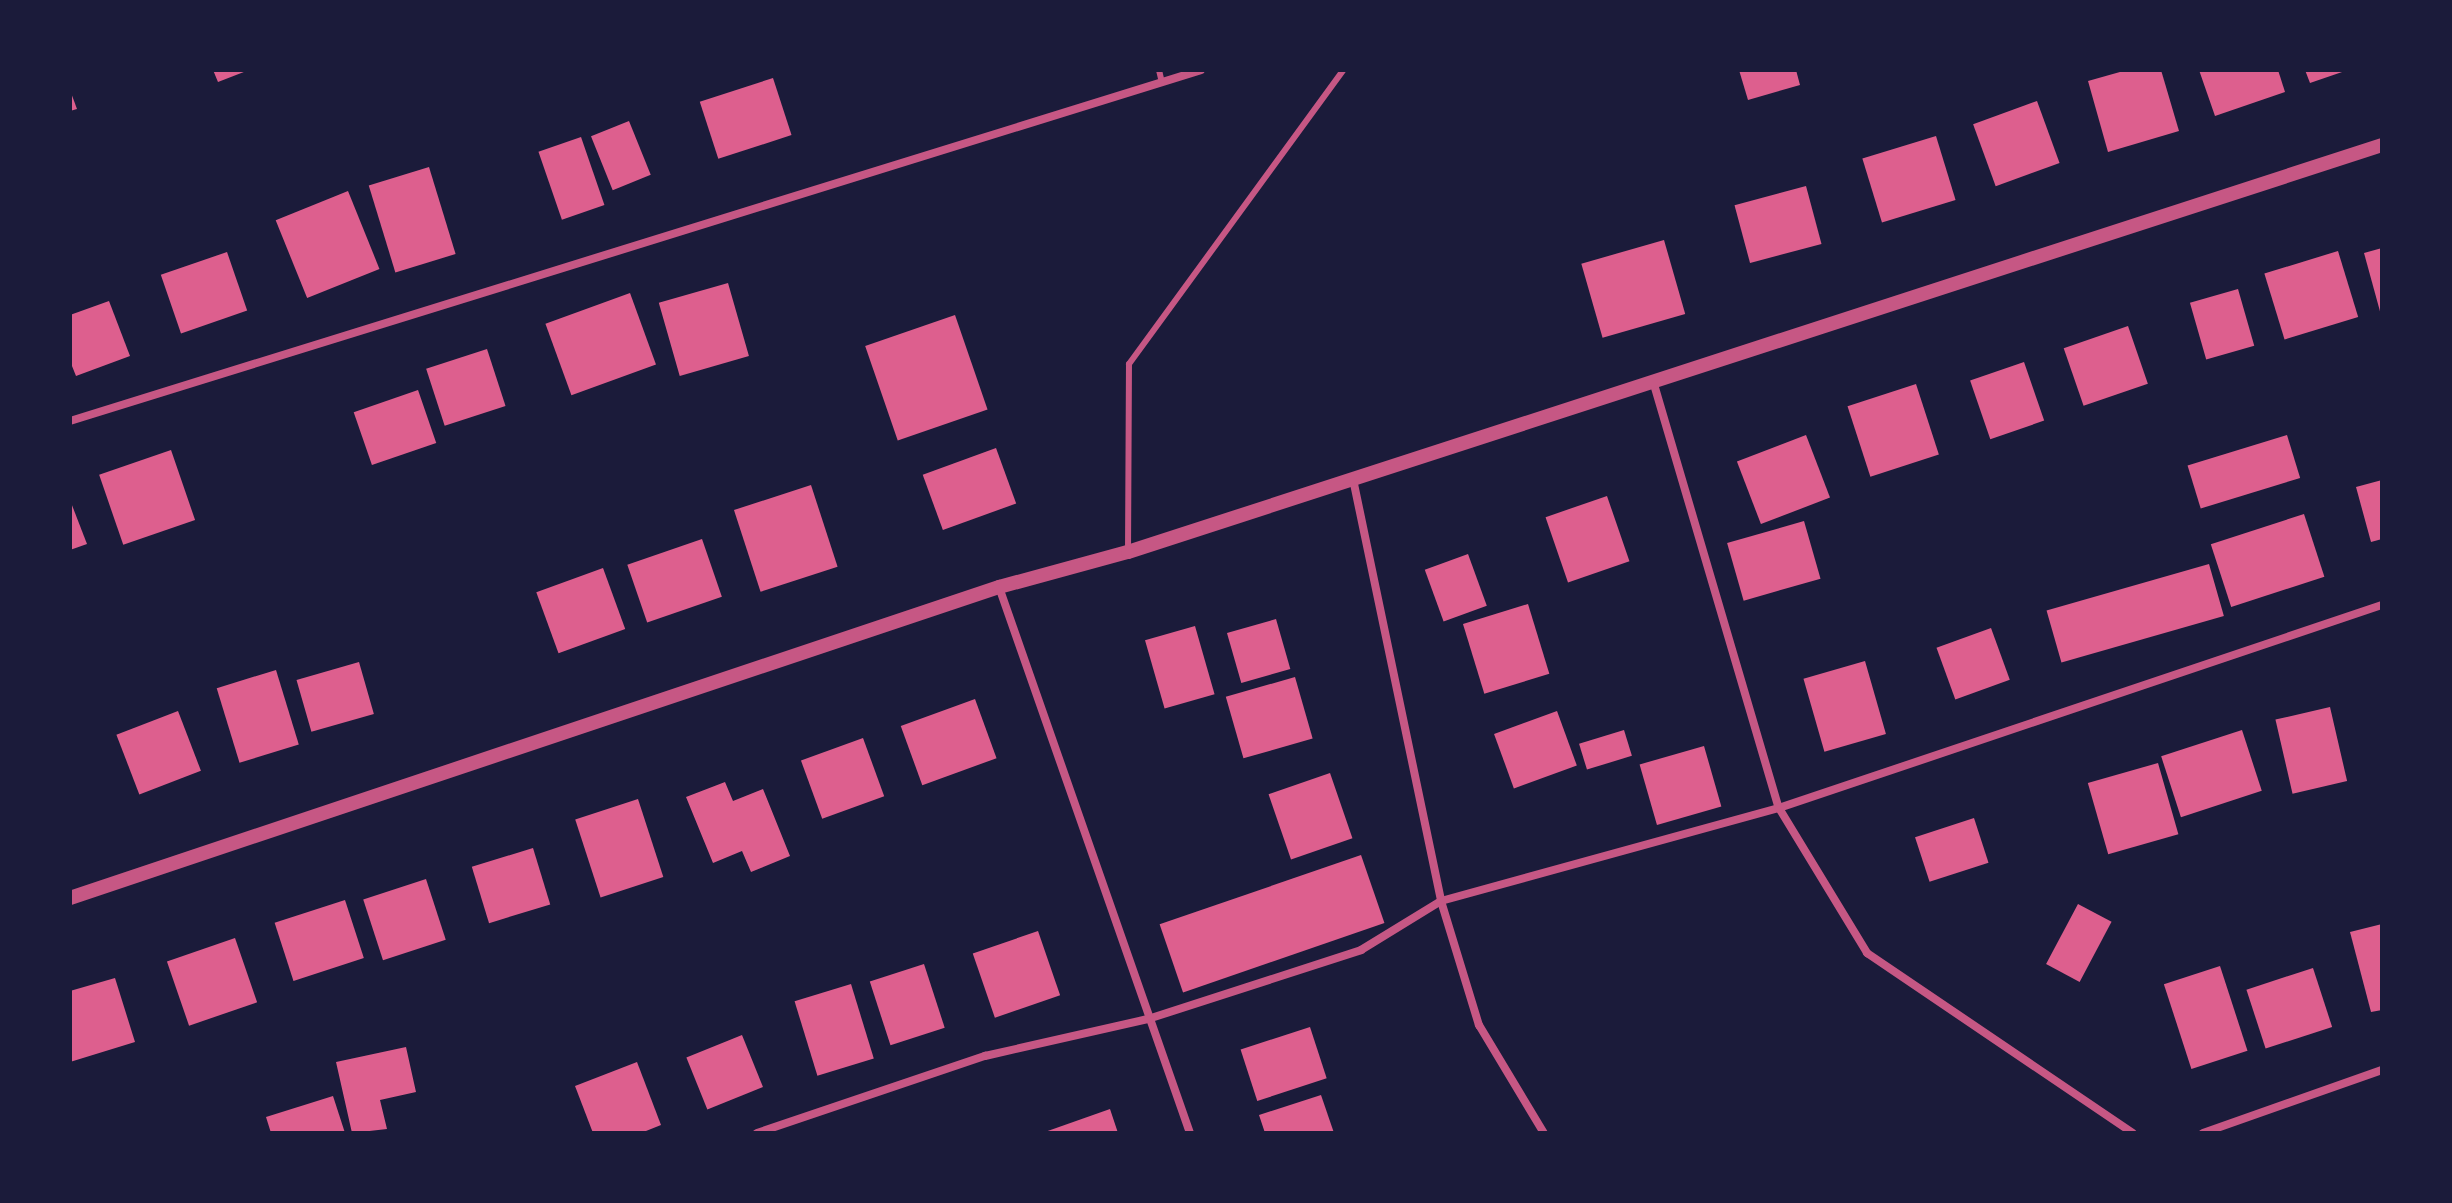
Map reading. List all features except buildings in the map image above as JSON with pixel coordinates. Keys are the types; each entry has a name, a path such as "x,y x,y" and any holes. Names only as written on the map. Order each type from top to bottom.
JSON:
{"street":[{"path":"70,421 1201,70"},
{"path":"70,898 999,587 1128,552 2382,145"},
{"path":"1653,381 1779,808 1867,953 2133,1133"},
{"path":"1353,479 1441,901 1479,1025 1544,1133"},
{"path":"999,587 1190,1133"},
{"path":"757,1133 985,1056 1148,1019 1361,950 1441,901 1779,808 2382,605"},
{"path":"2203,1133 2382,1070"}],"lane":[{"path":"1159,70 1162,83"},
{"path":"1128,552 1129,364 1343,70"}]}
